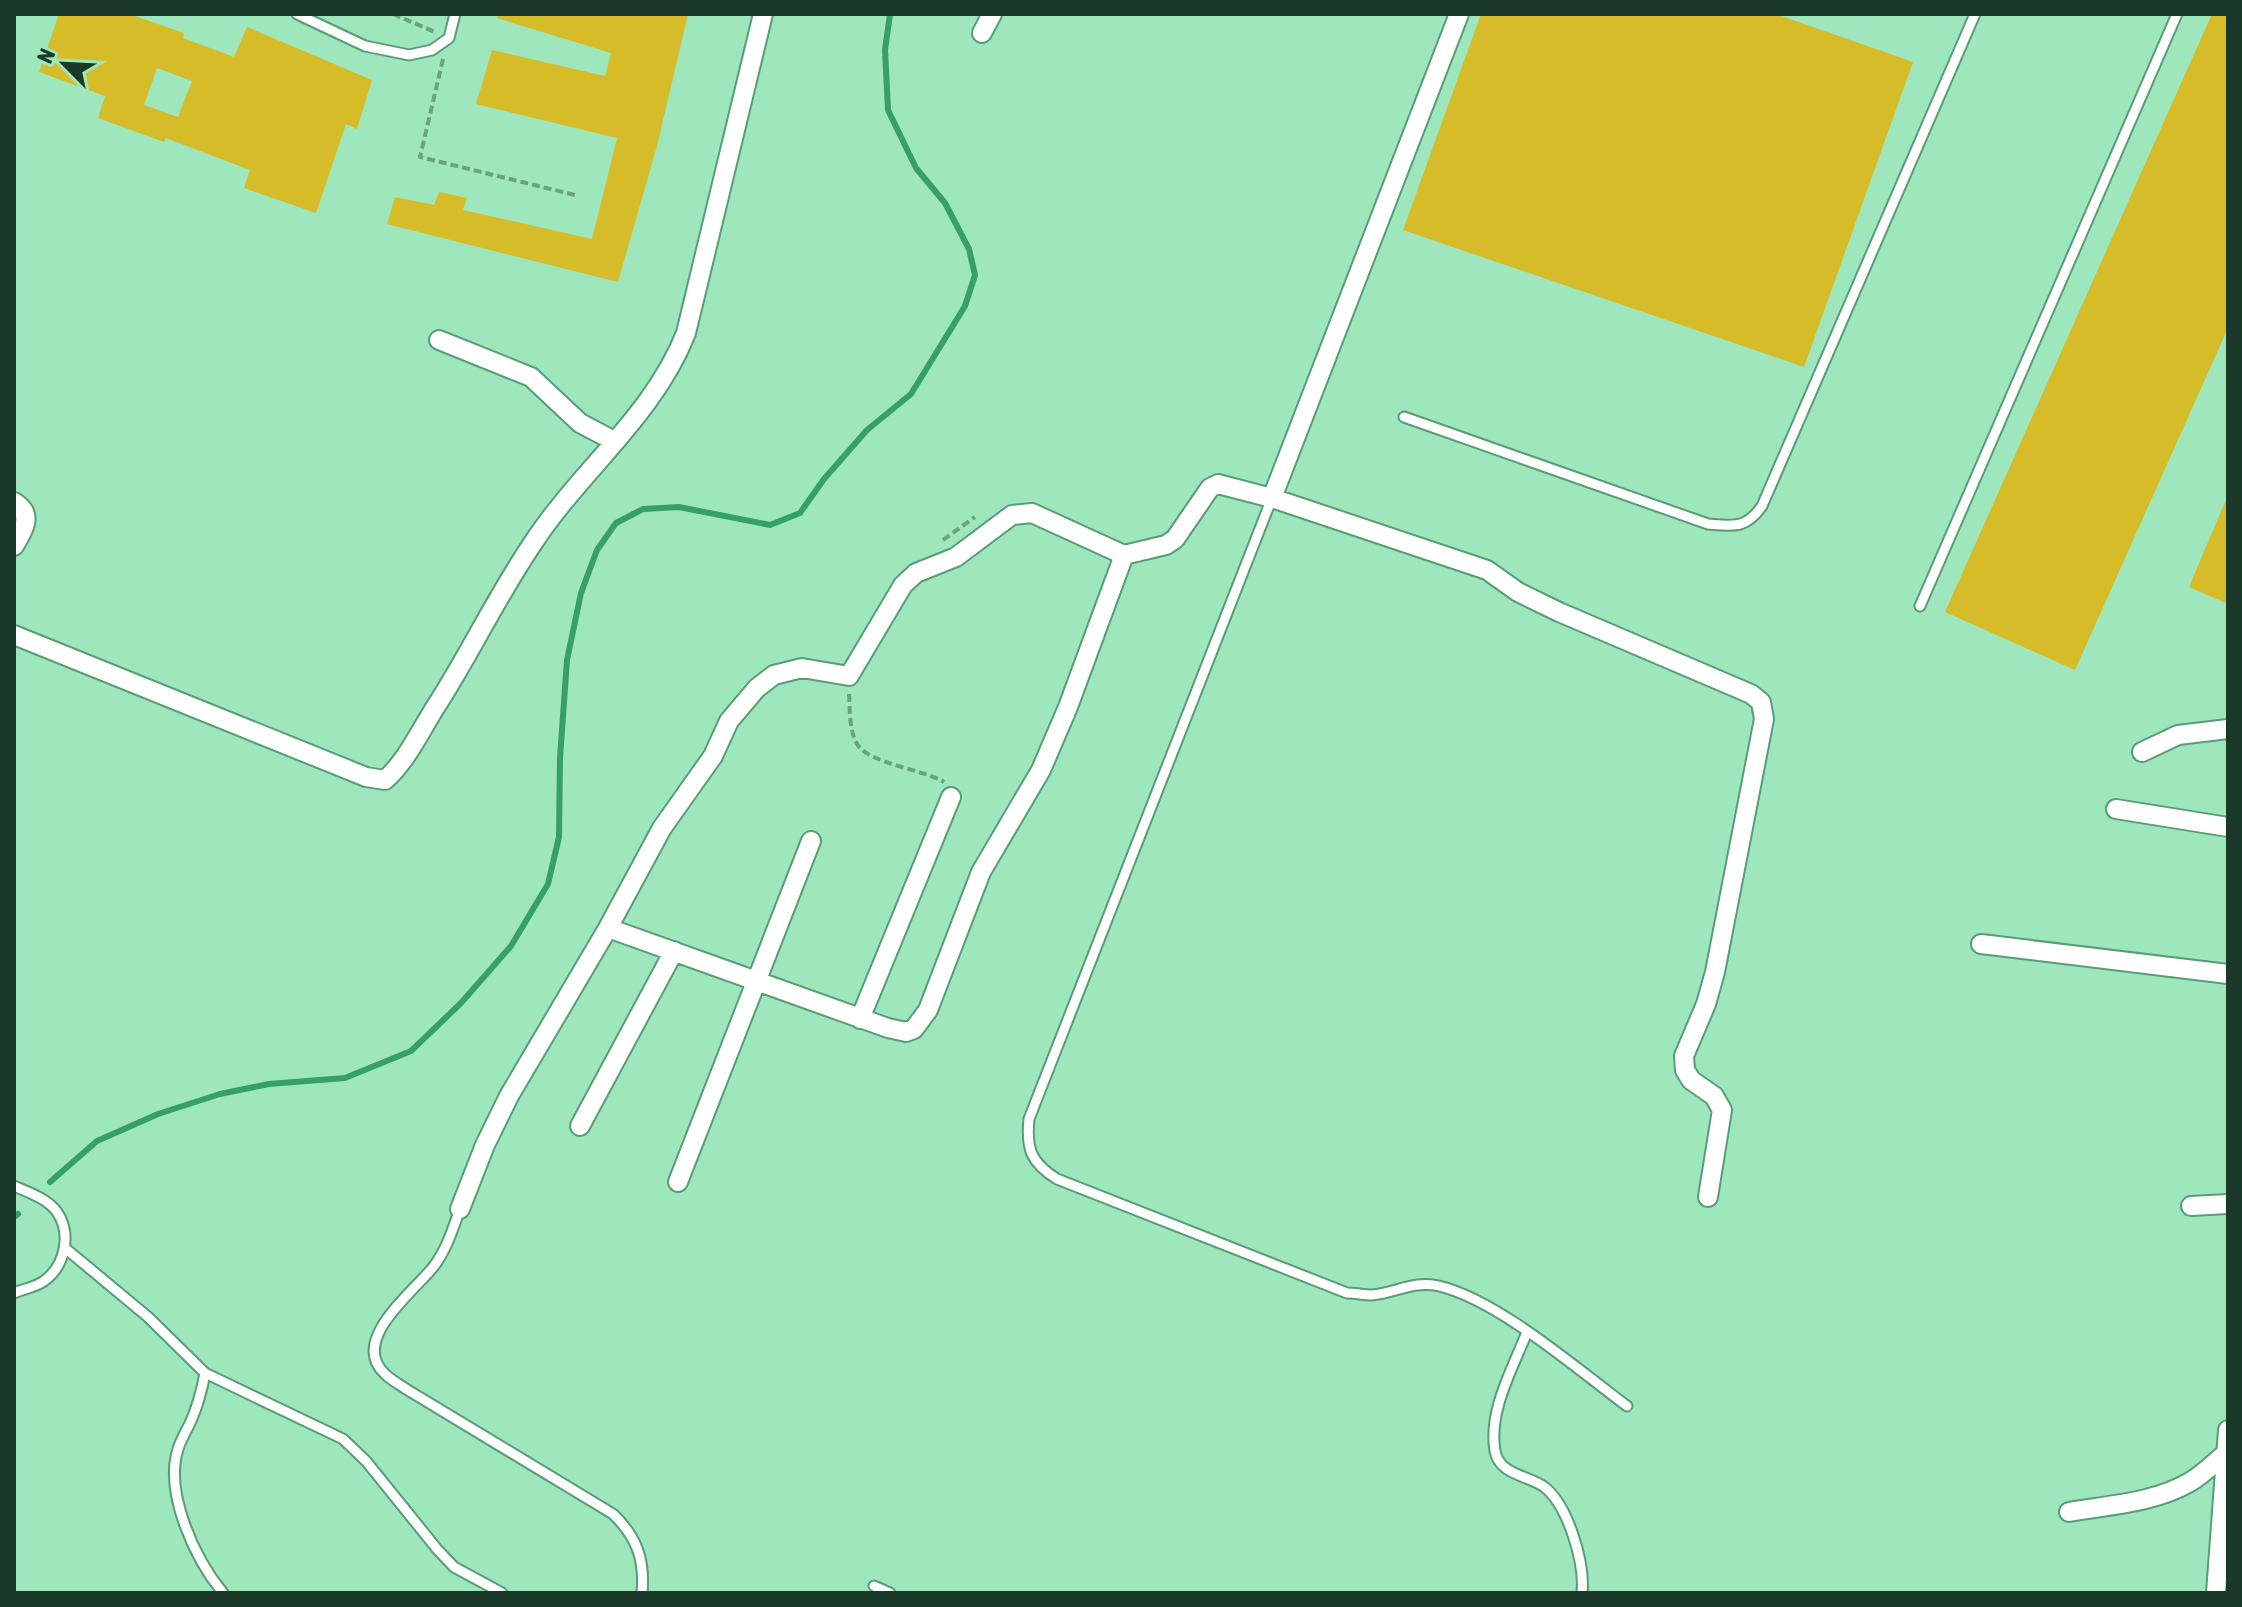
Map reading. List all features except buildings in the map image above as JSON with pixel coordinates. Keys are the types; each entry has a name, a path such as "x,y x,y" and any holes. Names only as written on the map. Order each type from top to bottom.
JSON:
{"street":[{"path":"14,635 366,777 385,780 400,762 471,651 532,544 659,386 675,361 686,333 763,14"},
{"path":"982,33 992,14"},
{"path":"1272,498 1459,14"},
{"path":"439,340 531,377 580,423 614,441"},
{"path":"460,1209 485,1145 509,1096 608,928 662,828 713,756 729,721 757,688 774,675 802,668 849,676 903,585 916,573 956,557 1012,515 1032,513 1124,555 1166,545 1175,539 1210,488 1218,484 1272,498 1487,570 1518,592 1559,612 1751,694 1761,702 1764,719 1715,972 1706,1004 1684,1056 1685,1070 1691,1080 1714,1096 1722,1110 1708,1197"},
{"path":"14,502 25,512 27,520 14,546"},
{"path":"608,928 860,1019 906,1032 914,1029 921,1022 981,872 1041,770 1068,707 1124,555"},
{"path":"2142,752 2178,735 2228,729"},
{"path":"860,1019 951,797"},
{"path":"2116,809 2228,827"},
{"path":"678,1182 811,841"},
{"path":"1981,944 2228,974"},
{"path":"580,1126 674,951"},
{"path":"2191,1206 2228,1204"},
{"path":"2216,1593 2228,1430"},
{"path":"2069,1512 2168,1492 2191,1481 2224,1455"}],"lane":[{"path":"297,14 365,46 409,55 432,50 449,38 455,14"},
{"path":"1404,417 1708,524 1735,526 1753,520 1769,492 1975,14"},
{"path":"1920,606 2177,14"},
{"path":"1272,498 1029,1119 1027,1140 1032,1157 1043,1171 1057,1179 1347,1293 1371,1295 1421,1283 1439,1286 1492,1309 1627,1406"},
{"path":"14,1186 43,1200 57,1211 65,1230 65,1248 58,1265 43,1281 14,1293"},
{"path":"460,1209 435,1266 382,1325 376,1338 377,1363 383,1373 406,1389 613,1514 630,1529 640,1551 644,1573 642,1593"},
{"path":"65,1248 148,1317 205,1373 343,1439 366,1461 454,1567 502,1593"},
{"path":"1527,1332 1503,1391 1495,1427 1495,1453 1503,1467 1544,1486 1559,1505 1574,1537 1583,1578 1582,1593"},
{"path":"205,1373 200,1399 178,1448 174,1465 186,1533 210,1578 223,1593"},
{"path":"874,1586 890,1593"}],"path":[{"path":"393,14 449,38 420,157 575,195"},
{"path":"849,676 850,716 858,747 877,758 942,780 951,788 951,797"}],"waterway":[{"path":"50,1182 97,1141 158,1114 220,1094 269,1084 345,1078 411,1051 461,1003 511,946 548,884 559,837 560,758 567,660 581,593 597,550 616,523 643,509 679,507 770,525 800,513 824,479 867,430 911,394 965,306 975,275 969,249 945,203 916,168 888,110 885,50 890,14"},
{"path":"14,1217 18,1214"}]}
